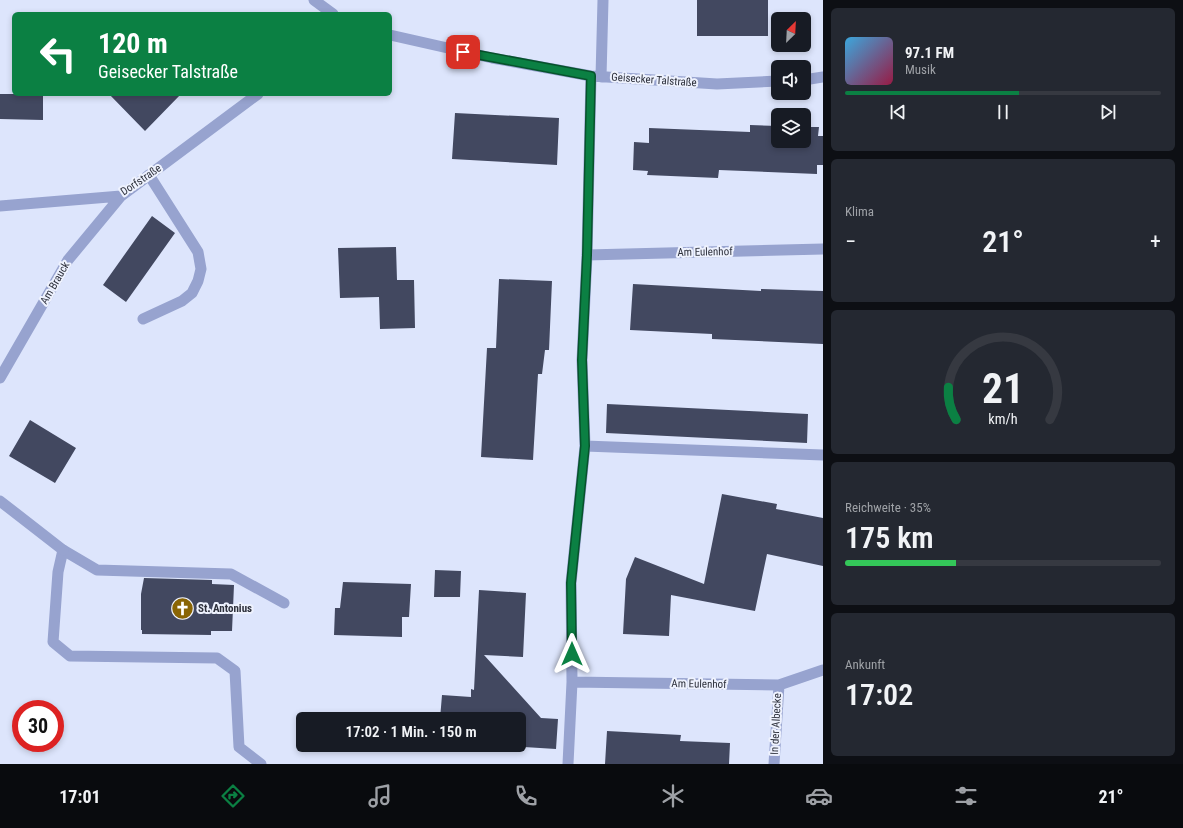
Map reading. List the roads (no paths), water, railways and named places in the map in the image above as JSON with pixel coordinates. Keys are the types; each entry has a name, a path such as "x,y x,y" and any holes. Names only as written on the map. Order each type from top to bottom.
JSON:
{"street":[{"path":"314,0 331,12"},
{"path":"568,764 572,682 571,583 585,446 582,360 596,76 603,0"},
{"name":"Geisecker Talstraße","path":"392,35 492,58 596,76 717,84 771,81"},
{"path":"811,79 823,77"},
{"name":"Dorfstraße","path":"0,206 121,196 255,96"},
{"path":"143,319 182,301 192,293 201,269 198,252 149,175"},
{"name":"Am Brauck","path":"0,378 68,260 121,196"},
{"name":"Am Eulenhof","path":"587,255 823,249"},
{"path":"585,446 823,455"},
{"path":"0,501 63,550 97,570 231,574 284,602"},
{"path":"63,550 58,572 53,642 70,656 217,658 235,671 240,747 261,764"},
{"name":"Am Eulenhof","path":"572,682 778,685 823,670"},
{"name":"In der Albecke","path":"774,764 778,685"}],"place":[{"name":"St. Antonius","path":"183,608"}]}
